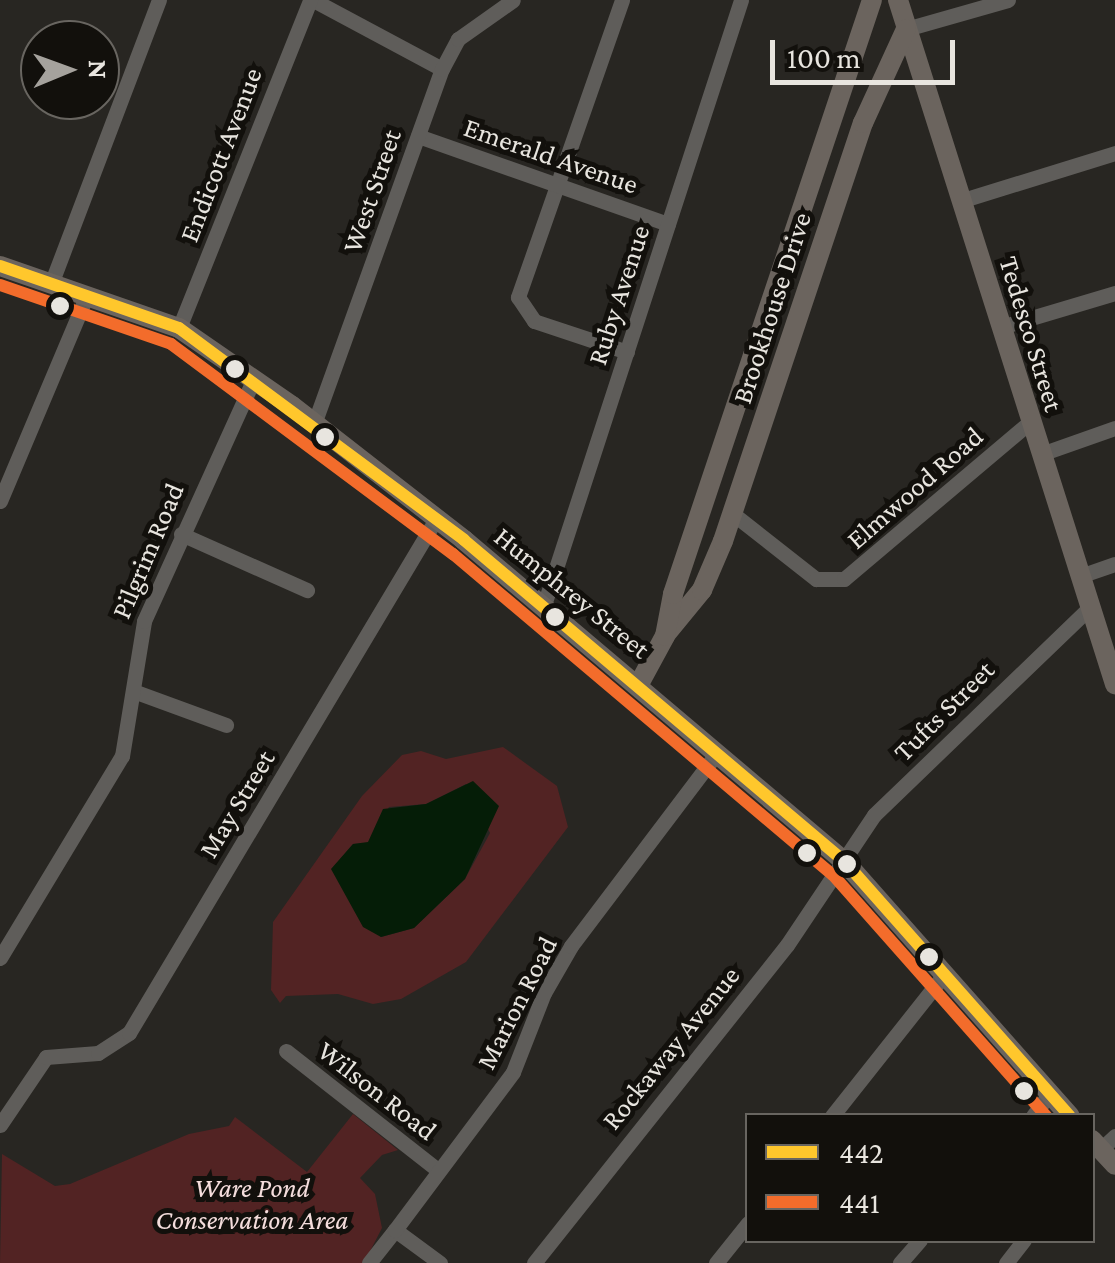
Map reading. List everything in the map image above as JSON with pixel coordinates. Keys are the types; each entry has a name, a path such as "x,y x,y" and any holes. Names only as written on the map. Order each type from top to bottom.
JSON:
{"main road":[{"name":"Brookhouse Drive","path":"640,684 665,636 726,438 872,0"},
{"name":"Tedesco Street","path":"898,0 1115,684"},
{"name":"Brookhouse Drive","path":"665,636 702,590 754,450 842,184 906,29"},
{"name":"Humphrey Street","path":"0,266 178,328 254,378 436,519 640,684 845,862 1067,1113"},
{"path":"1103,1142 1115,1166"}],"street":[{"path":"52,284 159,0"},
{"path":"312,0 442,70"},
{"name":"Endicott Avenue","path":"178,328 312,0"},
{"name":"West Street","path":"314,424 442,70 458,39 513,0"},
{"path":"622,0 523,280 520,307 545,326 627,352"},
{"name":"Ruby Avenue","path":"544,605 741,0"},
{"path":"906,29 1008,0"},
{"name":"Emerald Avenue","path":"418,136 668,224"},
{"path":"960,202 1115,153"},
{"name":"Brookhouse Drive","path":"812,174 842,184"},
{"path":"1001,328 1115,293"},
{"path":"0,501 86,297"},
{"name":"Pilgrim Road","path":"0,958 111,778 130,735 136,692 136,644 181,534 254,378"},
{"name":"Elmwood Road","path":"732,513 816,580 844,579 1030,422"},
{"path":"1041,454 1115,428"},
{"name":"Brookhouse Drive","path":"726,438 754,450"},
{"name":"May Street","path":"0,1125 42,1061 98,1053 129,1033 436,519"},
{"path":"181,534 307,590"},
{"path":"1080,576 1115,564"},
{"name":"Tufts Street","path":"845,862 874,815 1090,606"},
{"path":"136,692 226,725"},
{"name":"Marion Road","path":"369,1263 513,1072 544,992 572,946 717,754"},
{"name":"Rockaway Avenue","path":"534,1263 845,862"},
{"path":"834,1113 943,976"},
{"name":"Wilson Road","path":"286,1051 438,1170"},
{"path":"1035,1113 1050,1093"},
{"path":"716,1263 745,1227"},
{"path":"395,1230 440,1263"},
{"path":"900,1263 917,1243"},
{"path":"1006,1263 1022,1243"}],"green space":[{"path":"503,747 557,786 568,827 466,962 401,999 373,1004 338,994 286,996 280,1003 271,990 273,922 362,796 402,755 421,751 446,759","holes":["466,784 490,833 465,879 414,928 381,937 332,869 353,844 368,843 389,807 426,804"]},
{"name":"Ware Pond Conservation Area","path":"353,1114 398,1150 382,1155 360,1178 375,1194 382,1228 364,1263 0,1263 2,1154 55,1186 70,1184 189,1134 229,1126 235,1117 307,1172"}],"shaded area":[{"path":"473,781 499,806 465,879 414,928 381,937 363,927 331,869 353,844 368,842 383,809 426,804"}],"transit line":[{"name":"442","path":"0,266 179,328 464,540 845,862 1067,1113"},
{"name":"441","path":"0,285 171,344 453,554 833,875 1043,1113"}]}
